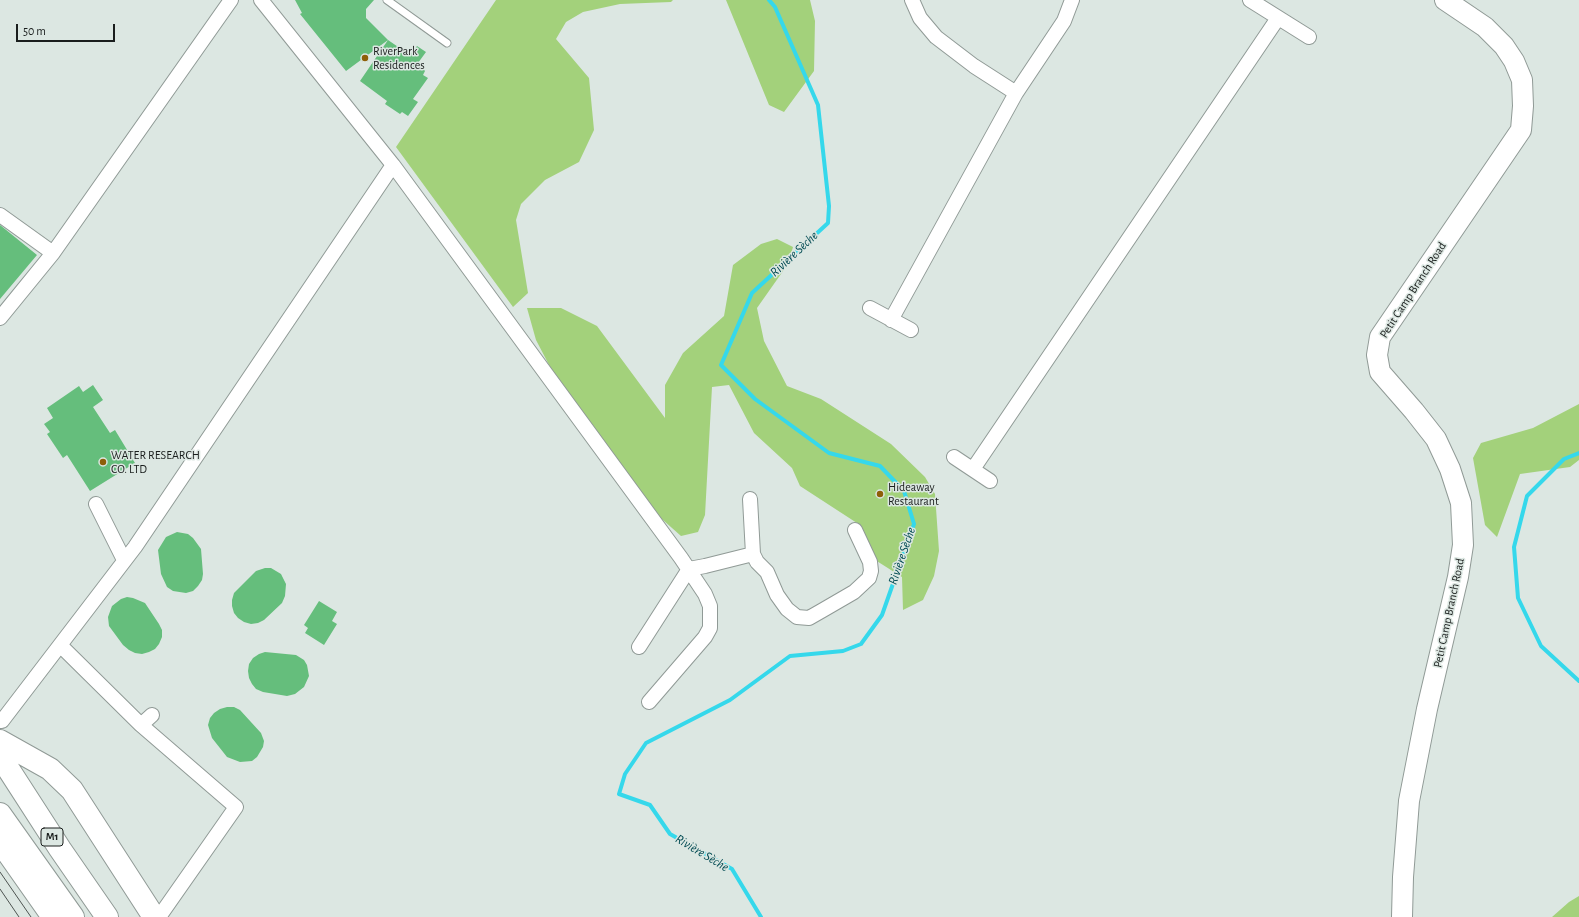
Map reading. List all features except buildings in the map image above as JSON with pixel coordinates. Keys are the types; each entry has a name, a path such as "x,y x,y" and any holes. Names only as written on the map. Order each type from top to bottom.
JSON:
{"highway":[{"path":"0,740 50,769 72,790 154,917"},
{"name":"M1","path":"0,756 60,849 107,917"},
{"name":"M1","path":"0,814 72,917"},
{"path":"2,843 53,917"}],"street":[{"path":"0,318 53,252 231,0"},
{"path":"261,0 393,165 706,594 710,606 710,628 705,638 650,702"},
{"path":"912,0 920,18 936,37 974,66 1016,93"},
{"path":"891,320 1016,93 1064,22 1072,0"},
{"path":"1250,0 1309,37"},
{"name":"Petit Camp Branch Road","path":"1402,917 1403,877 1409,802 1427,709 1458,577 1462,545 1461,503 1450,469 1436,439 1380,372 1377,355 1380,337 1521,130 1523,106 1522,80 1514,61 1504,46 1485,27 1448,1"},
{"path":"973,469 1278,18"},
{"path":"0,721 124,560 393,165"},
{"path":"0,215 53,252"},
{"path":"870,308 911,330"},
{"path":"954,457 990,481"},
{"path":"750,499 753,554 757,562 767,572 777,595 787,609 798,617 809,618 854,592 869,578 871,571 870,562 855,530"},
{"path":"96,504 124,560"},
{"path":"639,647 689,569 753,554"},
{"path":"60,645 141,725 236,807 159,917"},
{"path":"141,725 152,715"}],"lane":[{"path":"387,0 448,43"}],"green space":[{"path":"496,0 673,0 671,2 620,4 583,12 566,22 556,39 589,78 594,130 579,162 545,180 521,204 516,220 528,293 513,307 396,147"},
{"path":"726,0 810,0 815,21 814,71 784,112 769,105"},
{"path":"777,239 793,247 788,264 757,308 764,341 787,386 821,399 891,444 925,477 935,494 939,551 934,576 923,600 903,610 902,577 872,558 860,525 800,486 792,468 754,433 729,385 712,387 705,515 698,532 681,536 654,512 560,386 536,340 527,308 561,308 597,326 665,418 665,385 683,353 724,316 733,265 761,244"},
{"path":"1579,404 1579,460 1570,467 1520,474 1497,537 1485,525 1473,458 1481,443 1533,428"},
{"path":"1579,896 1579,917 1552,917 1569,902"}],"waterway":[{"name":"Rivière Sèche","path":"761,917 732,869 670,834 650,805 619,794 625,774 646,743 730,700 790,656 843,651 861,644 882,615 914,524 904,491 880,466 829,453 755,399 721,365 752,293 828,223 829,206 818,105 775,7 769,0"},
{"path":"1579,453 1564,459 1527,496 1514,547 1518,598 1541,646 1579,681"}],"tram line":[{"path":"0,872 31,917"},
{"path":"0,889 19,917"}],"place":[{"name":"RiverPark Residences","path":"365,58"},
{"name":"WATER RESEARCH CO. LTD","path":"103,462"},
{"name":"Hideaway Restaurant","path":"880,494"}]}
